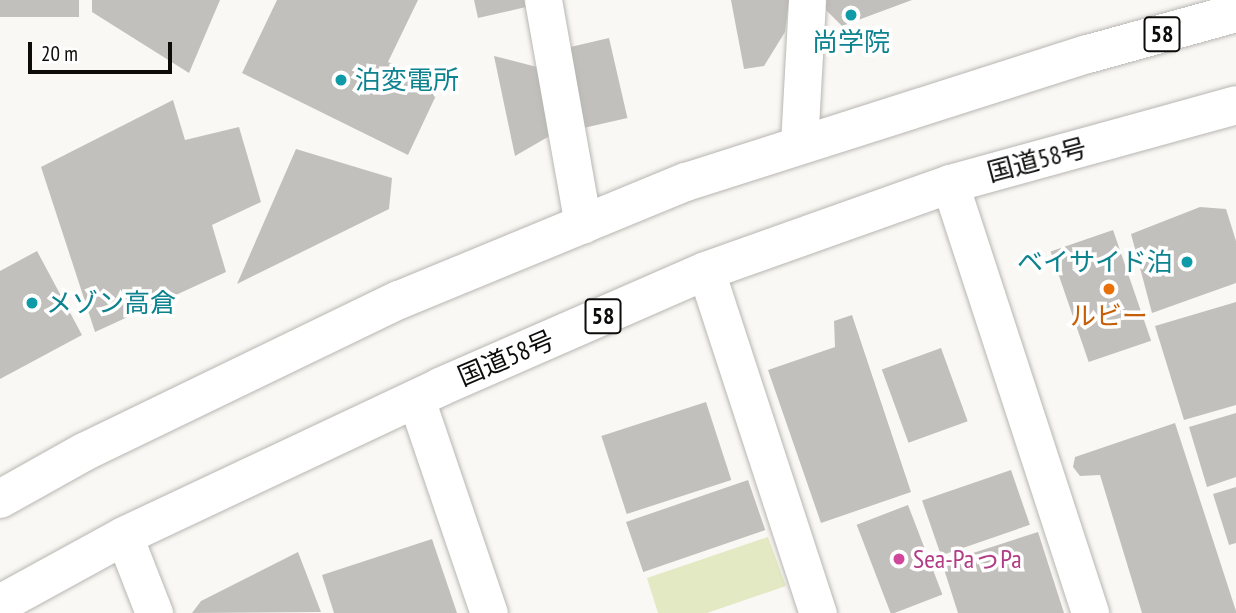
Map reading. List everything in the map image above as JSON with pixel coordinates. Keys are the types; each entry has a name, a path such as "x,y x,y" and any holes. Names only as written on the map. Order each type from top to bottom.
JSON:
{"highway":[{"name":"58","path":"0,499 84,452 399,300 687,182 799,144 1088,54 1236,13"},
{"name":"国道58号","path":"0,604 124,536 416,399 706,271 950,184 1236,105"}],"street":[{"path":"543,0 570,166 583,224"},
{"path":"799,144 807,0"},
{"path":"950,184 1090,613"},
{"path":"706,271 818,613"},
{"path":"416,399 489,613"},
{"path":"124,536 153,613"}],"green space":[{"path":"768,537 786,586 707,613 658,613 647,578"}],"building":[{"path":"0,0 79,0 79,17 0,17"},
{"path":"92,0 220,0 189,73 92,12"},
{"name":"泊変電所","path":"277,0 418,0 388,62 440,87 408,155 242,73"},
{"path":"474,0 524,0 526,7 478,18"},
{"path":"731,0 789,0 785,32 764,66 744,69"},
{"name":"尚学院","path":"816,0 912,0 842,26"},
{"path":"609,38 627,118 585,128 566,48"},
{"path":"494,56 537,67 553,134 515,156"},
{"path":"173,100 185,140 239,127 261,202 212,225 226,272 95,332 41,167"},
{"path":"296,149 392,178 389,209 237,284"},
{"name":"ベイサイド泊","path":"1200,207 1226,209 1236,241 1236,283 1152,313 1131,234"},
{"path":"1113,230 1151,341 1089,362 1051,251"},
{"name":"メゾン高倉","path":"37,251 82,335 0,379 0,271"},
{"path":"1236,302 1236,405 1184,420 1155,326"},
{"path":"852,315 911,492 821,523 768,370 835,347 834,321"},
{"path":"941,348 968,421 908,443 882,370"},
{"path":"706,402 731,480 627,514 601,436"},
{"path":"1236,413 1236,477 1207,487 1189,427"},
{"path":"1175,423 1236,613 1142,613 1100,475 1080,476 1073,467 1075,457"},
{"path":"1011,470 1030,525 941,555 922,501"},
{"path":"748,480 765,530 643,572 626,522"},
{"path":"1236,487 1236,543 1229,545 1213,494"},
{"name":"Sea-PaっPa","path":"908,505 942,595 891,613 857,525"},
{"path":"1038,532 1064,613 958,613 942,563"},
{"path":"432,539 457,613 334,613 322,575"},
{"path":"298,552 321,612 192,613 201,601"}],"place":[{"name":"尚学院","path":"851,15"},
{"name":"泊変電所","path":"341,80"},
{"name":"ベイサイド泊","path":"1187,262"},
{"name":"ルビー","path":"1109,289"},
{"name":"メゾン高倉","path":"32,303"},
{"name":"Sea-PaっPa","path":"899,559"}]}
